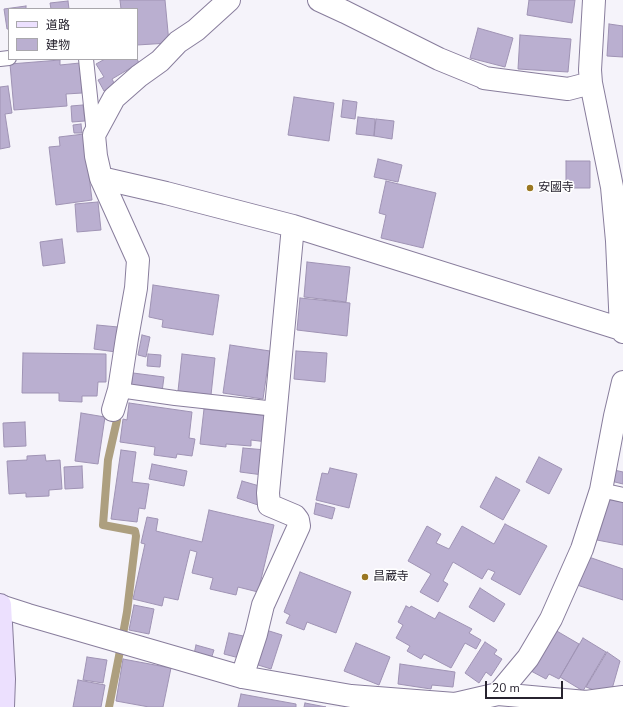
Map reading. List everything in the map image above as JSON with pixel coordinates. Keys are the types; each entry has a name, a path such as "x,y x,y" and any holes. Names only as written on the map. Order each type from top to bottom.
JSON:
{"main road":[{"path":"0,605 4,680 3,707"}],"street":[{"path":"116,400 136,288 138,260 101,178 96,156 94,135 114,98 139,76 160,61 178,42 196,30 229,0"},
{"path":"319,0 439,59 484,78 568,89 591,83"},
{"path":"101,178 166,193 293,226 622,330 617,241 612,187 591,83 590,70 594,0"},
{"path":"242,677 256,634 263,605 299,526 298,520 294,516 269,505 268,493 293,226"},
{"path":"498,694 528,658 550,618 582,549 601,490 623,382"},
{"path":"0,605 28,616 242,677 350,701 455,705 498,694 586,702 623,697"}],"lane":[{"path":"86,60 94,135"},
{"path":"116,400 176,398 276,409"},
{"path":"601,490 623,495"}],"building":[{"path":"120,0 165,0 169,43 138,45 138,8 121,8"},
{"path":"529,0 575,0 572,23 527,15"},
{"path":"68,1 69,8 51,8 50,3"},
{"path":"26,6 26,8 11,8"},
{"path":"8,8 8,29 7,29 4,9"},
{"path":"609,24 623,26 623,57 607,56"},
{"path":"478,28 513,38 505,67 470,58"},
{"path":"520,35 571,39 568,72 518,69"},
{"path":"60,60 60,65 80,63 82,93 66,94 67,106 14,110 10,64"},
{"path":"103,60 138,60 139,63 112,79 115,85 104,91 98,80 104,77 96,64"},
{"path":"8,86 12,113 5,114 10,147 0,149 0,87"},
{"path":"294,97 334,103 329,141 288,135"},
{"path":"343,100 357,102 355,119 341,117"},
{"path":"83,105 85,121 72,122 71,106"},
{"path":"358,117 375,119 374,136 356,134"},
{"path":"376,119 394,121 392,139 374,136"},
{"path":"81,124 82,133 74,133 73,125"},
{"path":"84,134 92,200 56,205 49,147 60,146 59,137"},
{"path":"378,159 402,165 398,182 374,177"},
{"path":"566,161 590,161 590,188 566,188"},
{"path":"386,181 436,193 423,248 381,238 386,215 379,213"},
{"path":"98,202 101,230 77,232 75,204"},
{"path":"62,239 65,263 43,266 40,242"},
{"path":"307,262 350,267 346,302 304,297"},
{"path":"153,285 219,295 213,335 162,327 163,320 149,317"},
{"path":"300,298 350,303 347,336 297,330"},
{"path":"97,325 118,327 116,352 94,349"},
{"path":"142,335 150,337 146,357 138,355"},
{"path":"230,345 270,351 263,399 223,393"},
{"path":"296,351 327,353 325,382 294,379"},
{"path":"23,353 106,354 106,382 98,382 97,396 82,396 82,402 59,401 59,393 22,393"},
{"path":"148,354 161,355 160,367 147,366"},
{"path":"182,354 215,358 211,395 178,391"},
{"path":"133,373 164,377 162,392 131,388"},
{"path":"129,403 192,412 189,438 195,439 192,456 177,454 176,458 154,455 155,447 120,442 123,419 127,420"},
{"path":"204,409 269,416 267,442 251,440 251,446 226,444 226,447 200,444"},
{"path":"81,413 105,417 98,464 75,461"},
{"path":"25,422 26,446 4,447 3,423"},
{"path":"243,448 266,450 263,475 240,472"},
{"path":"121,450 136,452 132,482 149,484 145,509 139,508 137,522 111,519"},
{"path":"45,455 46,461 60,460 62,489 49,490 49,496 26,497 26,493 9,494 7,461 27,460 27,456"},
{"path":"539,457 562,469 549,494 526,482"},
{"path":"152,464 187,471 184,486 149,479"},
{"path":"82,466 83,488 65,489 64,467"},
{"path":"330,468 357,474 349,508 316,500 322,473 328,474"},
{"path":"614,470 623,472 623,484 611,481"},
{"path":"496,477 520,490 503,520 480,507"},
{"path":"242,481 263,487 258,505 237,498"},
{"path":"605,499 623,502 623,545 597,540"},
{"path":"316,503 335,508 332,519 314,514"},
{"path":"209,510 274,525 258,592 238,587 236,595 210,589 213,578 192,573 197,552 190,550 178,600 164,597 162,606 133,599 145,544 141,543 147,517 158,519 156,531 202,542"},
{"path":"505,524 547,546 520,595 491,579 495,572 488,569 482,579 453,562 443,581 448,584 438,602 420,592 431,574 408,561 427,526 441,534 436,543 449,549 462,526 494,544"},
{"path":"586,556 623,569 623,600 577,585"},
{"path":"300,572 351,592 336,633 307,622 304,630 286,623 290,615 284,612"},
{"path":"480,588 505,604 494,622 469,607"},
{"path":"134,605 154,609 149,634 129,630"},
{"path":"406,606 410,608 411,606 435,619 439,612 472,629 469,633 481,640 476,649 465,643 451,668 424,654 421,659 407,651 410,646 396,638 403,625 398,622"},
{"path":"266,630 282,635 271,669 255,664"},
{"path":"555,630 579,644 559,679 549,674 546,679 531,671"},
{"path":"229,633 248,637 243,659 224,654"},
{"path":"583,638 606,652 583,691 560,677"},
{"path":"485,642 497,650 494,654 502,659 491,676 486,672 479,683 465,673"},
{"path":"356,643 390,657 379,685 344,671"},
{"path":"196,645 214,650 211,659 194,654"},
{"path":"607,652 620,661 612,689 599,692 586,687"},
{"path":"87,657 107,660 103,683 83,680"},
{"path":"123,659 171,668 163,707 149,707 116,701"},
{"path":"400,664 455,672 453,687 432,685 431,689 398,684"},
{"path":"78,680 105,685 101,707 73,707"},
{"path":"241,694 296,704 296,707 238,707"},
{"path":"305,703 326,707 304,707"}],"waterway":[{"path":"109,707 127,612 136,536 135,531 103,525 108,460 117,420"}],"place":[{"name":"安國寺","path":"530,188"},
{"name":"昌蔵寺","path":"365,577"}]}
